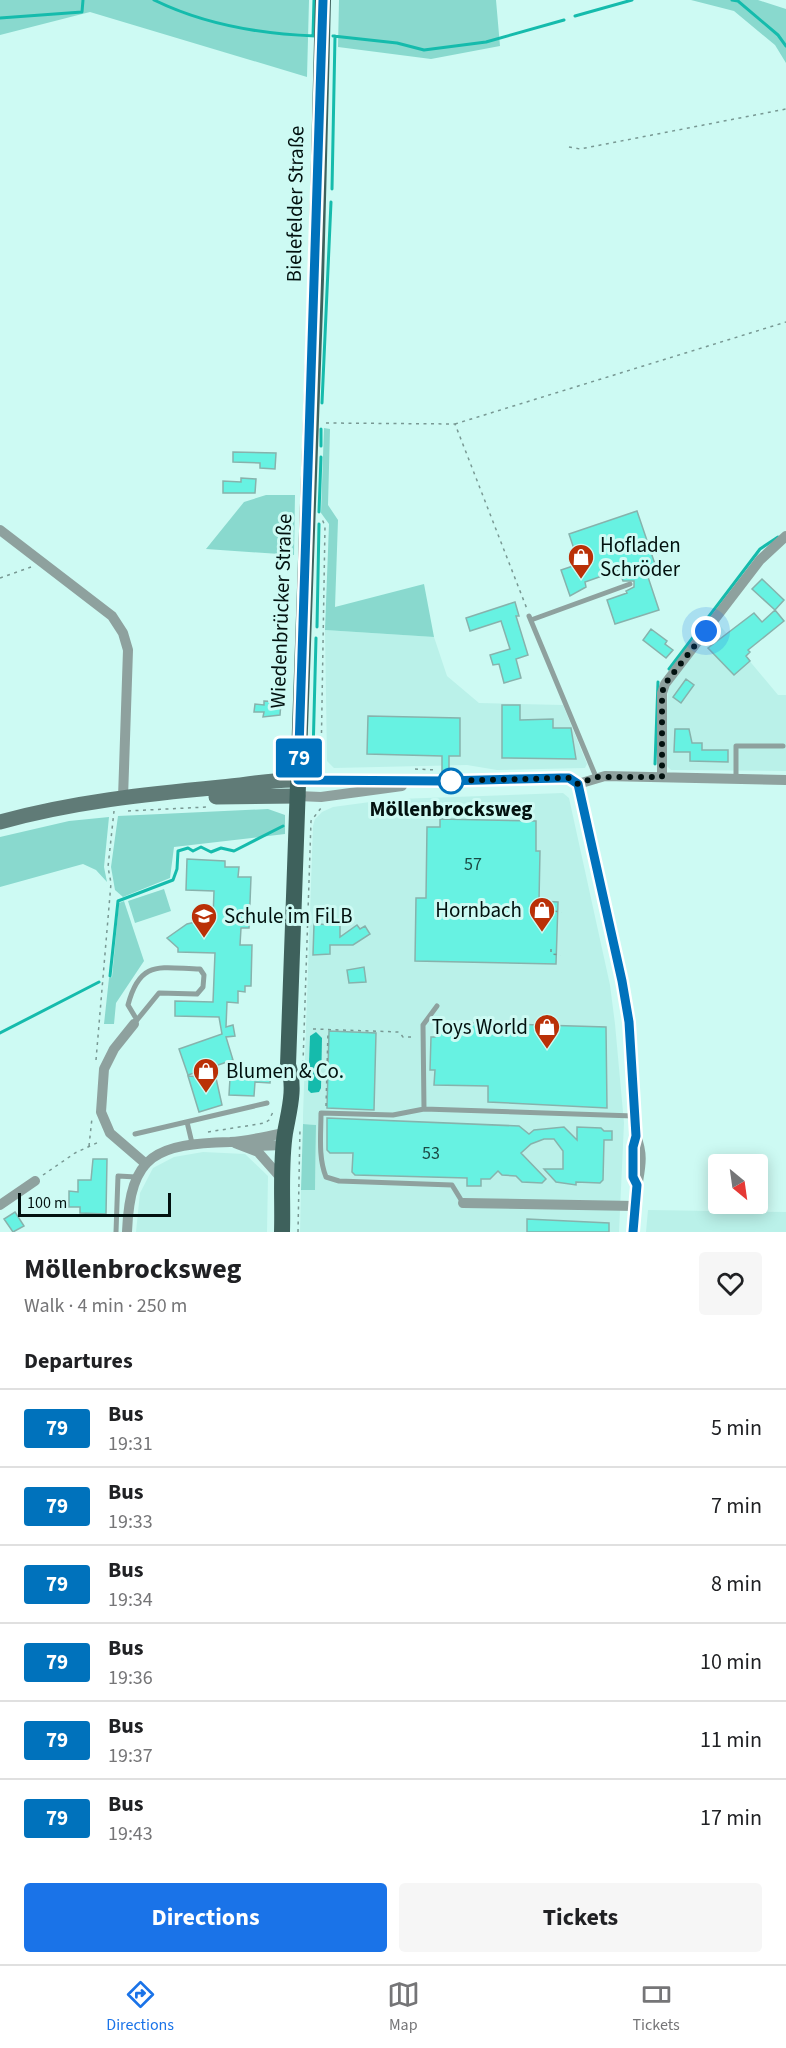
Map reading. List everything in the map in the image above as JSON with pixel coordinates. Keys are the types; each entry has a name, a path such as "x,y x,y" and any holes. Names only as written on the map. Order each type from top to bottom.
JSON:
{"main road":[{"name":"Bielefelder Straße","path":"310,416 323,0"},
{"name":"Wiedenbrücker Straße","path":"282,1232 285,1139 291,1110 292,1075 295,1064 298,788 311,515 310,416"},
{"path":"0,822 66,807 126,802 277,779 298,788"}],"street":[{"path":"0,530 112,616 123,633 128,650 126,802"},
{"path":"662,777 662,693 665,684 760,560 786,536"},
{"path":"578,784 596,777 786,780"},
{"path":"298,788 561,778 569,778 578,784 629,1022 636,1136 641,1147 641,1170 637,1185 633,1232"},
{"path":"298,788 321,797 445,781"},
{"path":"136,1022 114,1049 104,1069 101,1112 110,1133 146,1164"},
{"path":"127,1232 128,1200 136,1178 146,1164 169,1149 192,1143 285,1139"},
{"path":"244,1146 285,1139"},
{"path":"232,1142 266,1159 283,1181"},
{"path":"0,1205 35,1181"},
{"path":"463,1203 635,1206"}],"lane":[{"path":"596,777 530,618 630,584"},
{"path":"736,779 736,746 783,746"},
{"path":"155,968 200,969 204,975 203,987 197,994 159,993 136,1022 128,1005 133,986 142,975 155,968"},
{"path":"424,1109 423,1025 437,1006"},
{"path":"135,1134 267,1103"},
{"path":"463,1203 452,1185 339,1181 326,1177 321,1157 321,1113 393,1115 424,1109 636,1116"},
{"path":"187,1122 192,1143"},
{"path":"116,1232 118,1176 136,1178"}],"path":[{"path":"569,147 580,149 786,109"},
{"path":"310,416 454,424 786,322"},
{"path":"454,424 530,618"},
{"path":"311,515 325,525 321,771"},
{"path":"0,578 38,565 42,561"},
{"path":"309,764 321,763"},
{"path":"126,802 207,807"},
{"path":"295,1064 311,821 321,808"},
{"path":"96,1066 111,883 108,867 114,812"},
{"path":"309,812 316,812"},
{"path":"553,917 553,911 562,912"},
{"path":"552,949 551,954 561,955"},
{"path":"313,1029 399,1032 403,1037 423,1037"},
{"path":"325,1114 327,1030"},
{"path":"89,1146 92,1115"},
{"path":"298,1232 301,1122"},
{"path":"35,1181 89,1146 106,1139"}],"shaded area":[{"path":"0,0 309,0 307,77 90,12 0,35"},
{"path":"339,0 496,0 500,46 431,59 338,47"},
{"path":"691,0 758,0 786,9 786,63 775,45 734,11"},
{"path":"324,428 330,429 328,505 338,520 335,607 424,584 434,637 325,630 329,524 321,513"},
{"path":"266,495 295,495 294,555 206,549 244,502"},
{"path":"717,622 778,695 786,695 786,771 671,770 665,764 668,686"},
{"path":"325,630 434,637 447,676 479,703 563,705 587,764 585,768 497,770 467,765 334,768 327,761"},
{"path":"563,793 569,798 610,985 615,1024 624,1123 619,1232 300,1232 301,1190 315,1189 316,1125 303,1124 303,1115 315,819 322,812 333,807 370,802 378,804 378,801"},
{"path":"268,809 285,815 285,834 174,847 170,878 123,897 115,890 111,867 118,816"},
{"path":"109,817 104,867 107,882 96,870 83,864 0,887 0,837 69,821"},
{"path":"164,889 171,911 135,923 128,901"},
{"path":"124,901 144,961 116,1003 114,1024 104,1024 109,978 112,977 119,903"},
{"path":"316,1032 322,1038 321,1088 319,1092 311,1093 308,1090 310,1036"},
{"path":"303,1124 316,1125 315,1190 301,1190"},
{"path":"203,1152 245,1154 268,1176 267,1232 136,1232 140,1193 153,1168 174,1157"},
{"path":"648,1210 708,1211 708,1214 786,1212 786,1232 646,1232"}],"building":[{"path":"233,452 276,453 275,469 260,468 260,463 233,462"},
{"path":"241,478 256,479 255,493 223,493 223,481 241,482"},
{"path":"637,511 658,573 648,577 659,610 615,624 607,600 627,593 626,591 634,587 634,581 623,581 619,570 585,582 586,587 570,596 561,570 579,564 569,534"},
{"path":"762,579 784,600 775,610 752,589"},
{"path":"515,602 519,616 516,616 528,655 516,659 521,678 504,683 499,664 493,665 490,655 510,649 501,621 470,631 466,618"},
{"path":"775,610 784,621 748,650 750,652 746,656 750,661 734,675 708,648 754,613 762,622"},
{"path":"651,629 667,641 665,644 673,650 666,658 643,640"},
{"path":"686,679 694,685 681,703 673,697"},
{"path":"264,701 281,702 280,715 263,717 264,712 254,712 255,704 264,705"},
{"path":"502,705 520,705 520,720 553,719 553,728 571,728 576,759 502,758"},
{"path":"368,716 460,718 460,756 449,756 449,772 442,772 442,756 367,754"},
{"path":"675,729 689,729 692,743 702,743 702,750 728,750 728,762 690,761 690,752 674,752"},
{"path":"440,819 536,821 536,851 540,851 539,901 558,902 556,964 415,961 416,898 426,898 427,827 440,827"},
{"name":"Schule im FiLB","path":"187,859 225,861 225,867 239,867 238,877 251,877 249,928 241,928 240,945 252,945 251,986 245,986 245,992 238,991 238,1003 227,1002 226,1027 233,1025 235,1036 226,1037 233,1060 188,1075 179,1049 222,1034 219,1017 175,1016 175,1001 213,1002 215,953 178,952 178,948 167,938 187,924 213,918 214,891 186,890"},
{"path":"314,924 340,925 340,937 357,925 360,929 365,926 370,934 353,945 330,945 330,954 313,955"},
{"path":"364,967 366,982 349,983 347,970"},
{"name":"Toys World","path":"436,1022 606,1027 607,1108 488,1102 488,1086 434,1085 435,1070 430,1070 431,1037 435,1037"},
{"path":"329,1031 376,1033 374,1110 327,1108"},
{"path":"253,1068 271,1069 270,1083 255,1082 254,1096 229,1095 230,1078 252,1080"},
{"name":"Blumen & Co.","path":"188,1076 216,1078 222,1105 199,1112"},
{"path":"327,1118 519,1126 529,1134 534,1130 564,1127 577,1140 577,1127 601,1128 604,1131 612,1131 612,1140 604,1140 603,1180 600,1183 576,1182 576,1185 556,1182 544,1169 563,1169 563,1151 554,1139 544,1139 531,1144 521,1153 546,1179 542,1183 522,1182 516,1176 502,1175 498,1171 490,1179 481,1179 481,1186 467,1186 467,1178 355,1175 352,1172 353,1153 330,1153 327,1150"},
{"path":"93,1159 107,1159 106,1214 80,1213 80,1207 69,1207 69,1191 78,1192 78,1180 91,1180"},
{"path":"15,1212 24,1226 13,1232 4,1219"},
{"path":"527,1219 609,1223 609,1232 527,1232"}],"waterway":[{"path":"0,18 82,12 83,0"},
{"path":"154,0 193,16 233,27 315,36"},
{"path":"313,36 314,0"},
{"path":"575,16 632,0"},
{"path":"732,0 738,1 778,35 786,46"},
{"path":"333,36 397,43 424,50 486,42 564,20"},
{"path":"332,189 335,36"},
{"path":"322,403 331,202"},
{"path":"321,429 321,446"},
{"path":"319,512 321,457"},
{"path":"317,627 319,524"},
{"path":"669,669 760,549 778,537"},
{"path":"313,754 316,638"},
{"path":"655,764 658,682"},
{"path":"110,976 118,901 173,880 177,869 178,851 188,848 193,851 201,847 211,852 221,848 234,851 283,826"},
{"path":"0,1033 99,982"}],"bus line":[{"name":"79","path":"323,0 316,279 298,780 445,781 569,778 578,784 613,931 629,1022 636,1136 633,1147 633,1177 637,1185 633,1232"}],"place":[{"name":"Hofladen Schröder","path":"581,580"},
{"name":"Möllenbrocksweg","path":"451,781"},
{"name":"Hornbach","path":"542,933"},
{"name":"Schule im FiLB","path":"204,939"},
{"name":"Toys World","path":"547,1050"},
{"name":"Blumen & Co.","path":"206,1094"}],"route":[{"path":"451,781 445,781 569,778 578,784 605,776 662,777 662,693 665,684 706,631"}]}
